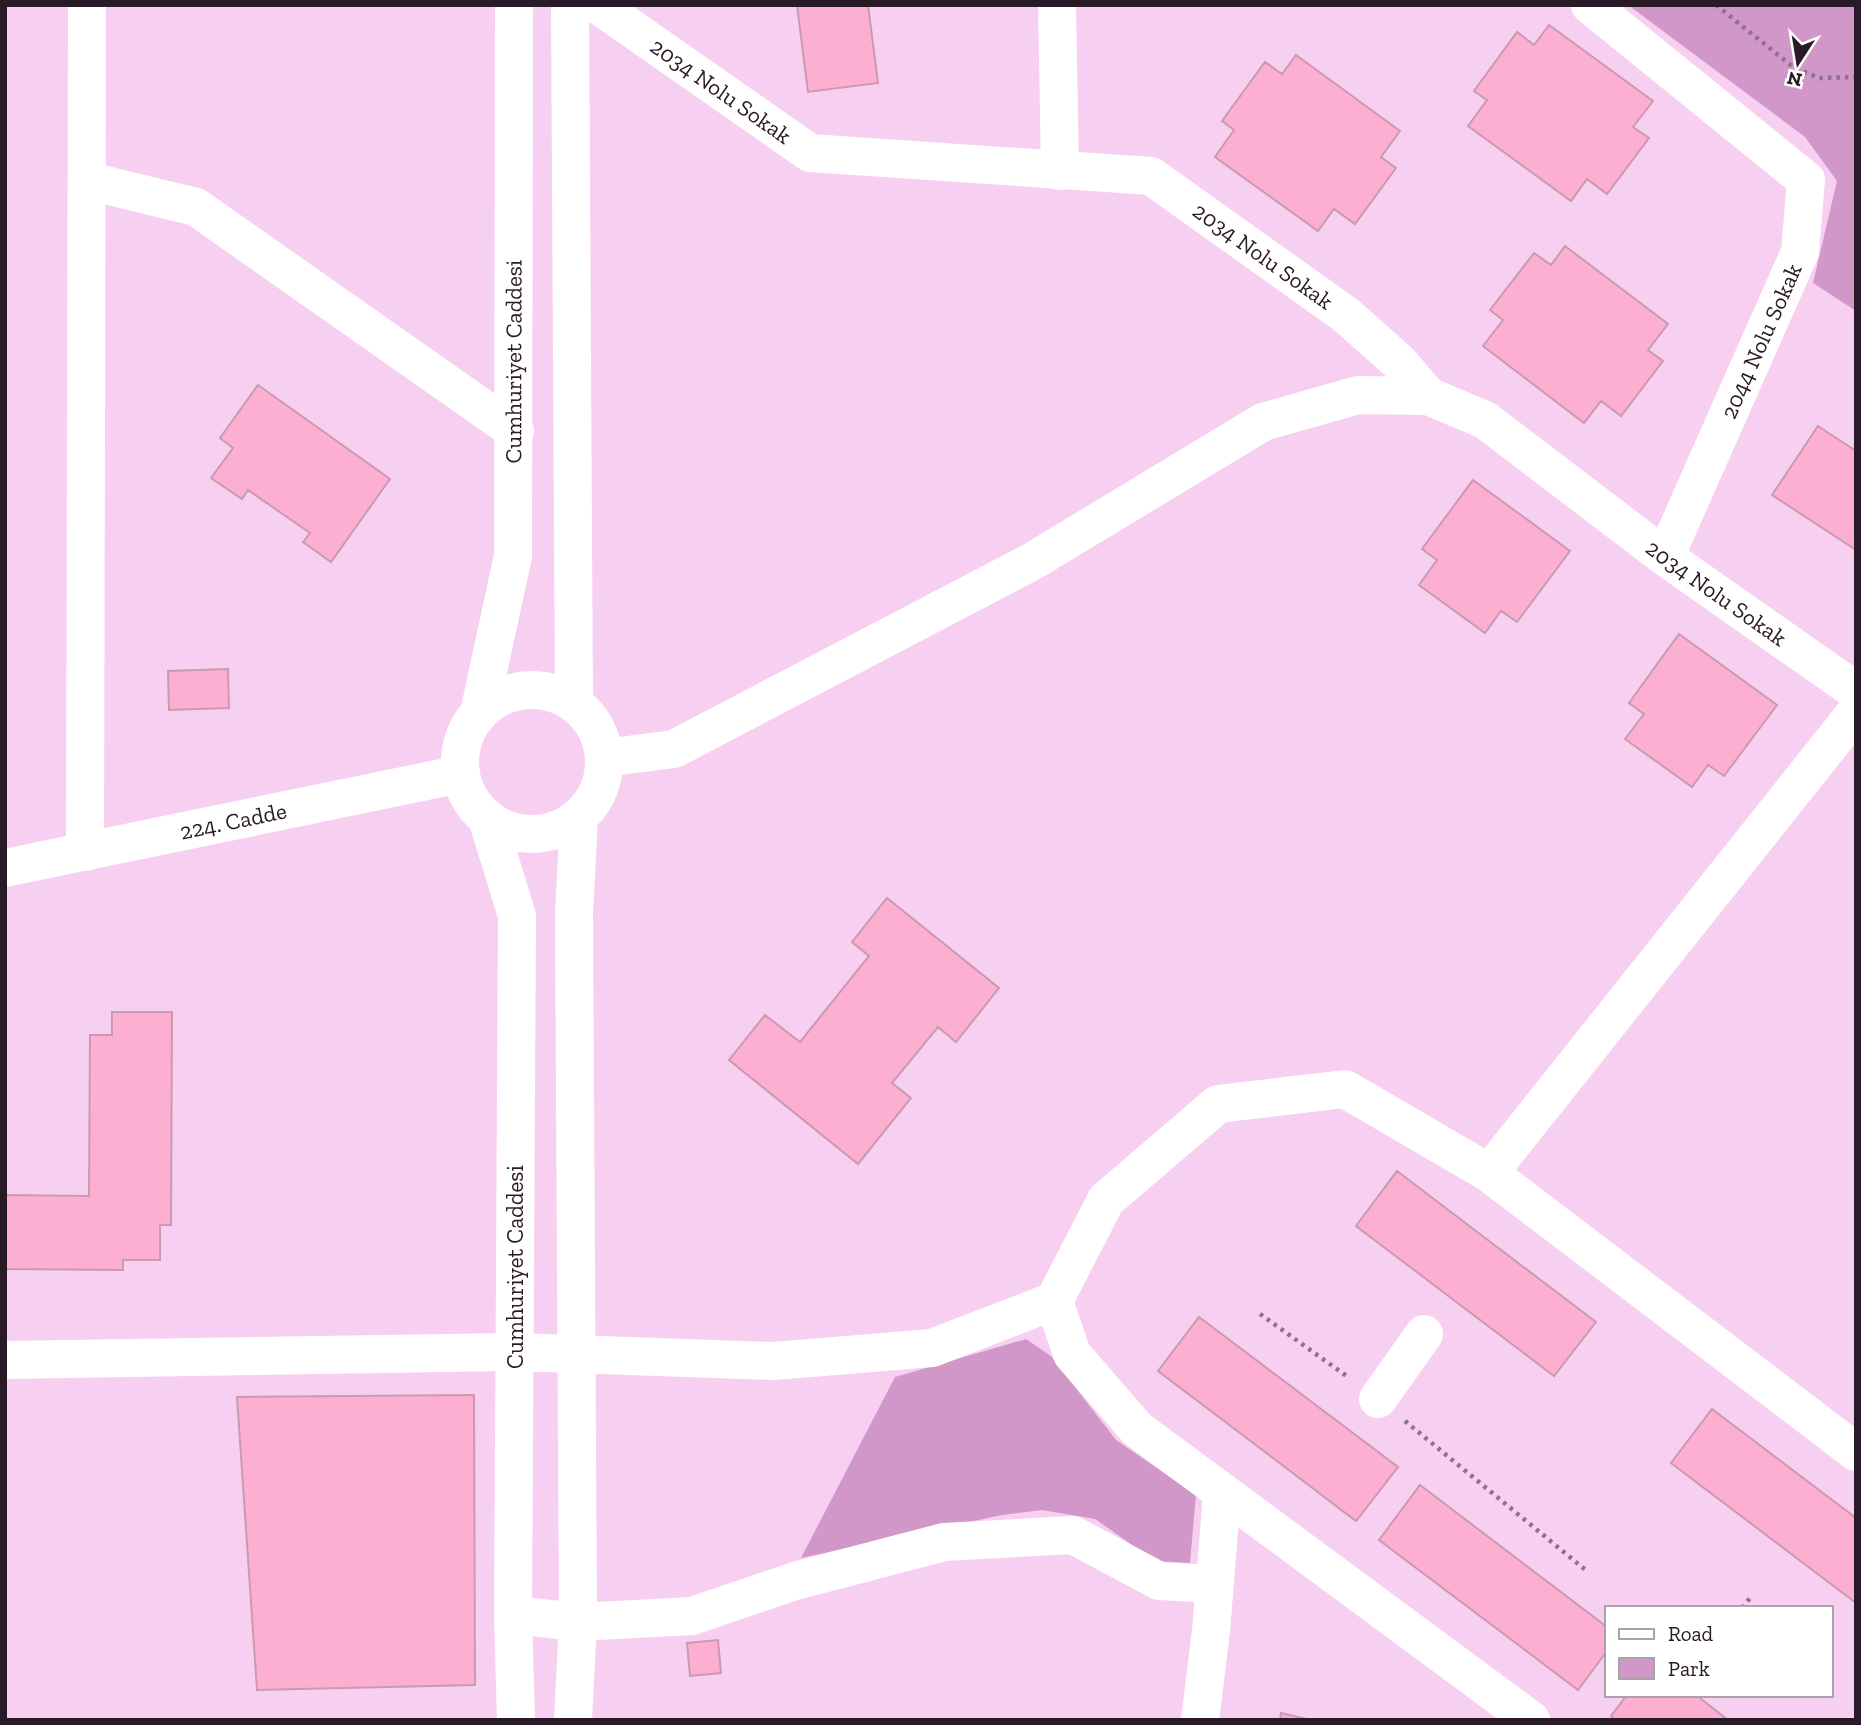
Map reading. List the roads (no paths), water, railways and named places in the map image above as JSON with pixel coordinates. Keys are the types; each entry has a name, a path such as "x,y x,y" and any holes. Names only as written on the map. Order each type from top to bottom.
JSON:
{"street":[{"path":"86,852 89,181 87,5"},
{"name":"Cumhuriyet Caddesi","path":"479,713 513,556 514,5"},
{"path":"570,5 574,704"},
{"name":"2034 Nolu Sokak","path":"598,5 810,153 1151,176 1346,315 1400,363 1428,396 1485,420 1665,557 1856,691"},
{"path":"1057,5 1060,171"},
{"name":"2044 Nolu Sokak","path":"1590,5 1806,180 1800,251 1665,557"},
{"path":"89,181 196,207 515,430"},
{"path":"604,758 674,749 1032,561 1264,422 1357,395 1428,396"},
{"path":"535,690 555,694 574,704 595,727 604,758 602,779 595,798 579,817 557,830 533,834 508,830 486,818 466,790 461,774 461,752 467,731 479,713 495,700 514,692 535,690"},
{"path":"1489,1173 1856,712"},
{"name":"224. Cadde","path":"5,868 461,774"},
{"path":"573,1720 578,1622 574,914 579,817"},
{"name":"Cumhuriyet Caddesi","path":"486,818 517,916 513,1615 516,1720"},
{"path":"5,1360 515,1352 774,1361 932,1348 1054,1301 1106,1200 1218,1104 1345,1089 1489,1173 1856,1452"},
{"path":"1054,1301 1072,1354 1136,1429 1531,1720"},
{"path":"1378,1399 1424,1335"},
{"path":"1200,1720 1222,1494"},
{"path":"513,1615 578,1622 692,1616 795,1581 944,1542 1073,1535 1159,1581 1214,1584"}]}
